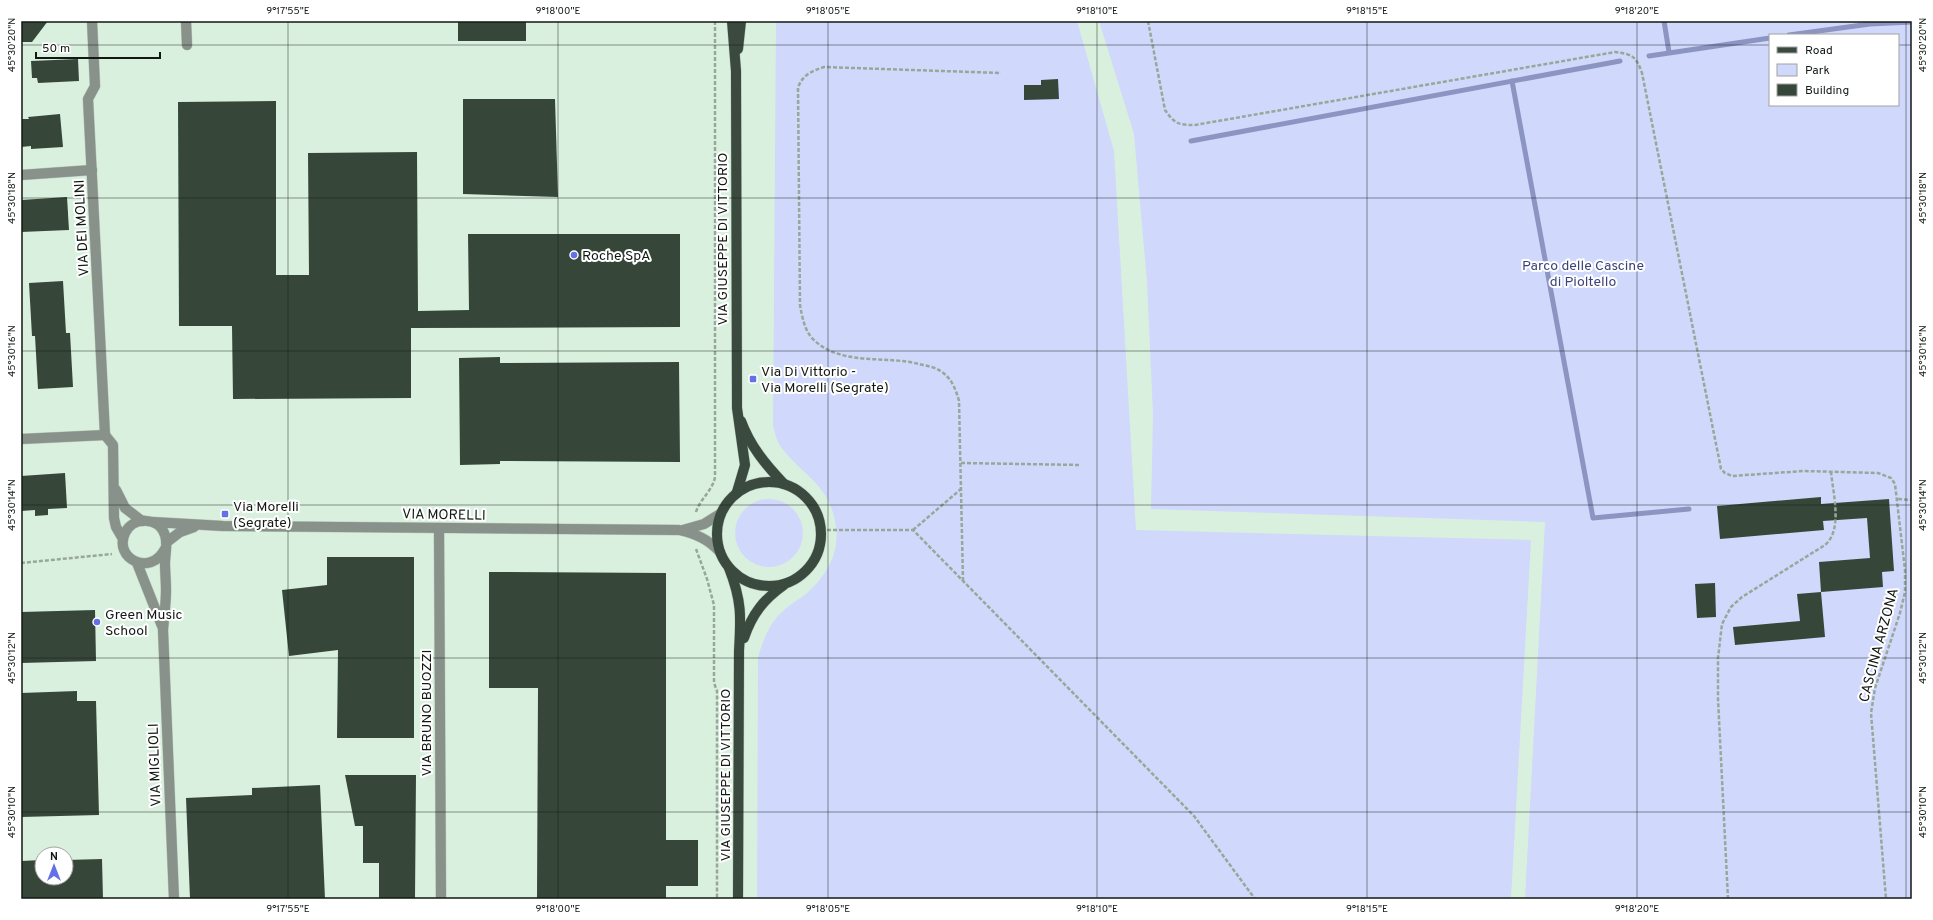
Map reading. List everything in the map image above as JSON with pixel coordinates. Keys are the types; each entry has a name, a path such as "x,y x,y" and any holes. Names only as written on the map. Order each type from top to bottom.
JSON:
{"main road":[{"name":"VIA GIUSEPPE DI VITTORIO","path":"732,21 736,71 737,408 745,465 737,492"},
{"name":"VIA GIUSEPPE DI VITTORIO","path":"736,71 741,21"},
{"name":"VIA GIUSEPPE DI VITTORIO","path":"737,408 752,444 762,460 784,484"},
{"path":"770,482 784,484 797,490 808,500 816,511 821,530 819,546 814,560 805,571 787,582 766,586 753,583 740,577 729,568 720,552 716,536 720,514 737,492 756,483 770,482"},
{"name":"VIA GIUSEPPE DI VITTORIO","path":"729,568 740,601 738,899"},
{"name":"VIA GIUSEPPE DI VITTORIO","path":"739,651 748,626 761,604 787,582"}],"street":[{"name":"VIA DEI MOLINI","path":"92,21 95,86 88,99 105,435"},
{"path":"186,21 187,45"},
{"path":"21,175 92,170"},
{"path":"21,439 105,435 113,445 115,486 114,518 116,527 123,539 125,552 131,559 144,564 156,561 161,557 166,546"},
{"path":"115,486 125,508 142,521"},
{"path":"694,531 712,521 720,514"},
{"path":"123,539 127,529 132,524 142,521 153,522 162,529 166,546 166,592 163,630"},
{"name":"VIA MORELLI","path":"153,522 208,525 679,530 694,531 720,552"},
{"name":"VIA MORELLI","path":"166,546 186,529 208,525"},
{"name":"VIA BRUNO BUOZZI","path":"439,528 441,899"},
{"path":"137,562 163,630"},
{"name":"VIA MIGLIOLI","path":"163,630 174,899"}],"path":[{"path":"715,21 715,477 713,485 699,504 694,531 695,547 710,586 714,605 714,683 717,691 717,899"},
{"name":"CASCINA ARZONA","path":"1148,21 1165,110 1174,122 1184,125 1202,124 1615,52 1629,54 1638,62 1642,73 1721,465 1725,473 1732,476 1781,472 1878,473 1886,476 1895,484 1898,499 1905,592 1900,613 1875,688 1871,713 1886,899"},
{"path":"963,581 959,401 956,390 942,371 913,362 846,356 834,352 812,337 804,323 800,305 798,88 803,77 809,72 824,67 1000,73"},
{"path":"960,463 1080,465"},
{"path":"1728,899 1718,684 1719,645 1722,624 1727,612 1738,601 1825,545 1831,539 1835,530 1835,520 1830,472"},
{"path":"821,530 913,530 961,489"},
{"path":"1898,499 1912,500"},
{"path":"913,530 1194,816 1255,899"},
{"path":"21,563 125,552"}],"green space":[{"path":"776,21 1077,21 1114,151 1136,530 1531,540 1511,899 757,899 758,658 765,636 777,617 815,586 822,577 833,558 837,536 836,525 829,502 817,484 793,461 779,444 773,426"},
{"name":"Parco delle Cascine di Pioltello","path":"1099,21 1912,21 1912,899 1525,899 1545,522 1151,509 1153,415 1147,282 1134,134"},
{"path":"769,499 782,502 793,509 800,520 803,533 800,546 793,557 782,564 769,567 756,564 745,557 738,546 735,533 738,520 745,509 756,502"}],"building":[{"path":"21,21 48,21 32,42 21,42"},
{"path":"458,21 526,21 526,41 458,41"},
{"path":"78,59 79,81 38,83 37,78 32,78 31,61"},
{"path":"1058,79 1059,99 1024,100 1024,85 1041,85 1041,80"},
{"path":"463,99 555,99 558,197 463,194"},
{"name":"Roche SpA","path":"276,101 276,275 309,275 308,153 417,152 418,311 469,310 468,234 680,234 680,327 411,328 411,398 233,399 232,326 179,326 178,102"},
{"path":"60,114 63,147 31,149 31,146 21,147 21,119"},
{"path":"67,197 69,230 21,232 21,200"},
{"path":"63,281 66,333 70,333 73,387 38,389 35,336 32,336 29,283"},
{"path":"500,357 500,363 679,362 680,462 500,461 500,464 460,465 459,358"},
{"path":"65,473 67,508 48,509 48,515 35,516 35,510 21,511 21,476"},
{"path":"1821,497 1821,504 1889,499 1894,571 1882,572 1883,587 1821,592 1819,562 1870,558 1867,518 1823,521 1824,530 1720,539 1717,506"},
{"path":"327,557 414,557 414,738 337,738 338,650 289,656 282,590 327,585"},
{"path":"489,572 666,573 666,840 698,840 698,886 666,886 666,899 537,899 538,688 489,688"},
{"path":"1715,583 1716,617 1697,618 1695,584"},
{"path":"1821,592 1825,637 1735,645 1733,627 1800,621 1797,594"},
{"path":"95,610 96,661 21,663 21,612"},
{"path":"77,691 77,701 96,701 99,815 21,817 21,693"},
{"path":"345,775 416,775 415,899 379,899 379,863 363,863 363,826 355,826"},
{"path":"320,785 325,899 190,899 186,798 252,795 252,788"},
{"path":"102,859 103,899 21,899 21,861 34,860 34,886 74,886 74,860"}],"waterway":[{"path":"1664,21 1669,52"},
{"path":"1796,34 1870,24 1912,22"},
{"path":"1649,56 1769,38"},
{"path":"1191,141 1620,61"},
{"path":"1512,81 1593,518 1689,509"}],"place":[{"name":"Roche SpA","path":"574,255"},
{"name":"Via Di Vittorio - Via Morelli (Segrate)","path":"753,379"},
{"name":"Via Morelli (Segrate)","path":"225,514"},
{"name":"Green Music School","path":"97,622"}]}
